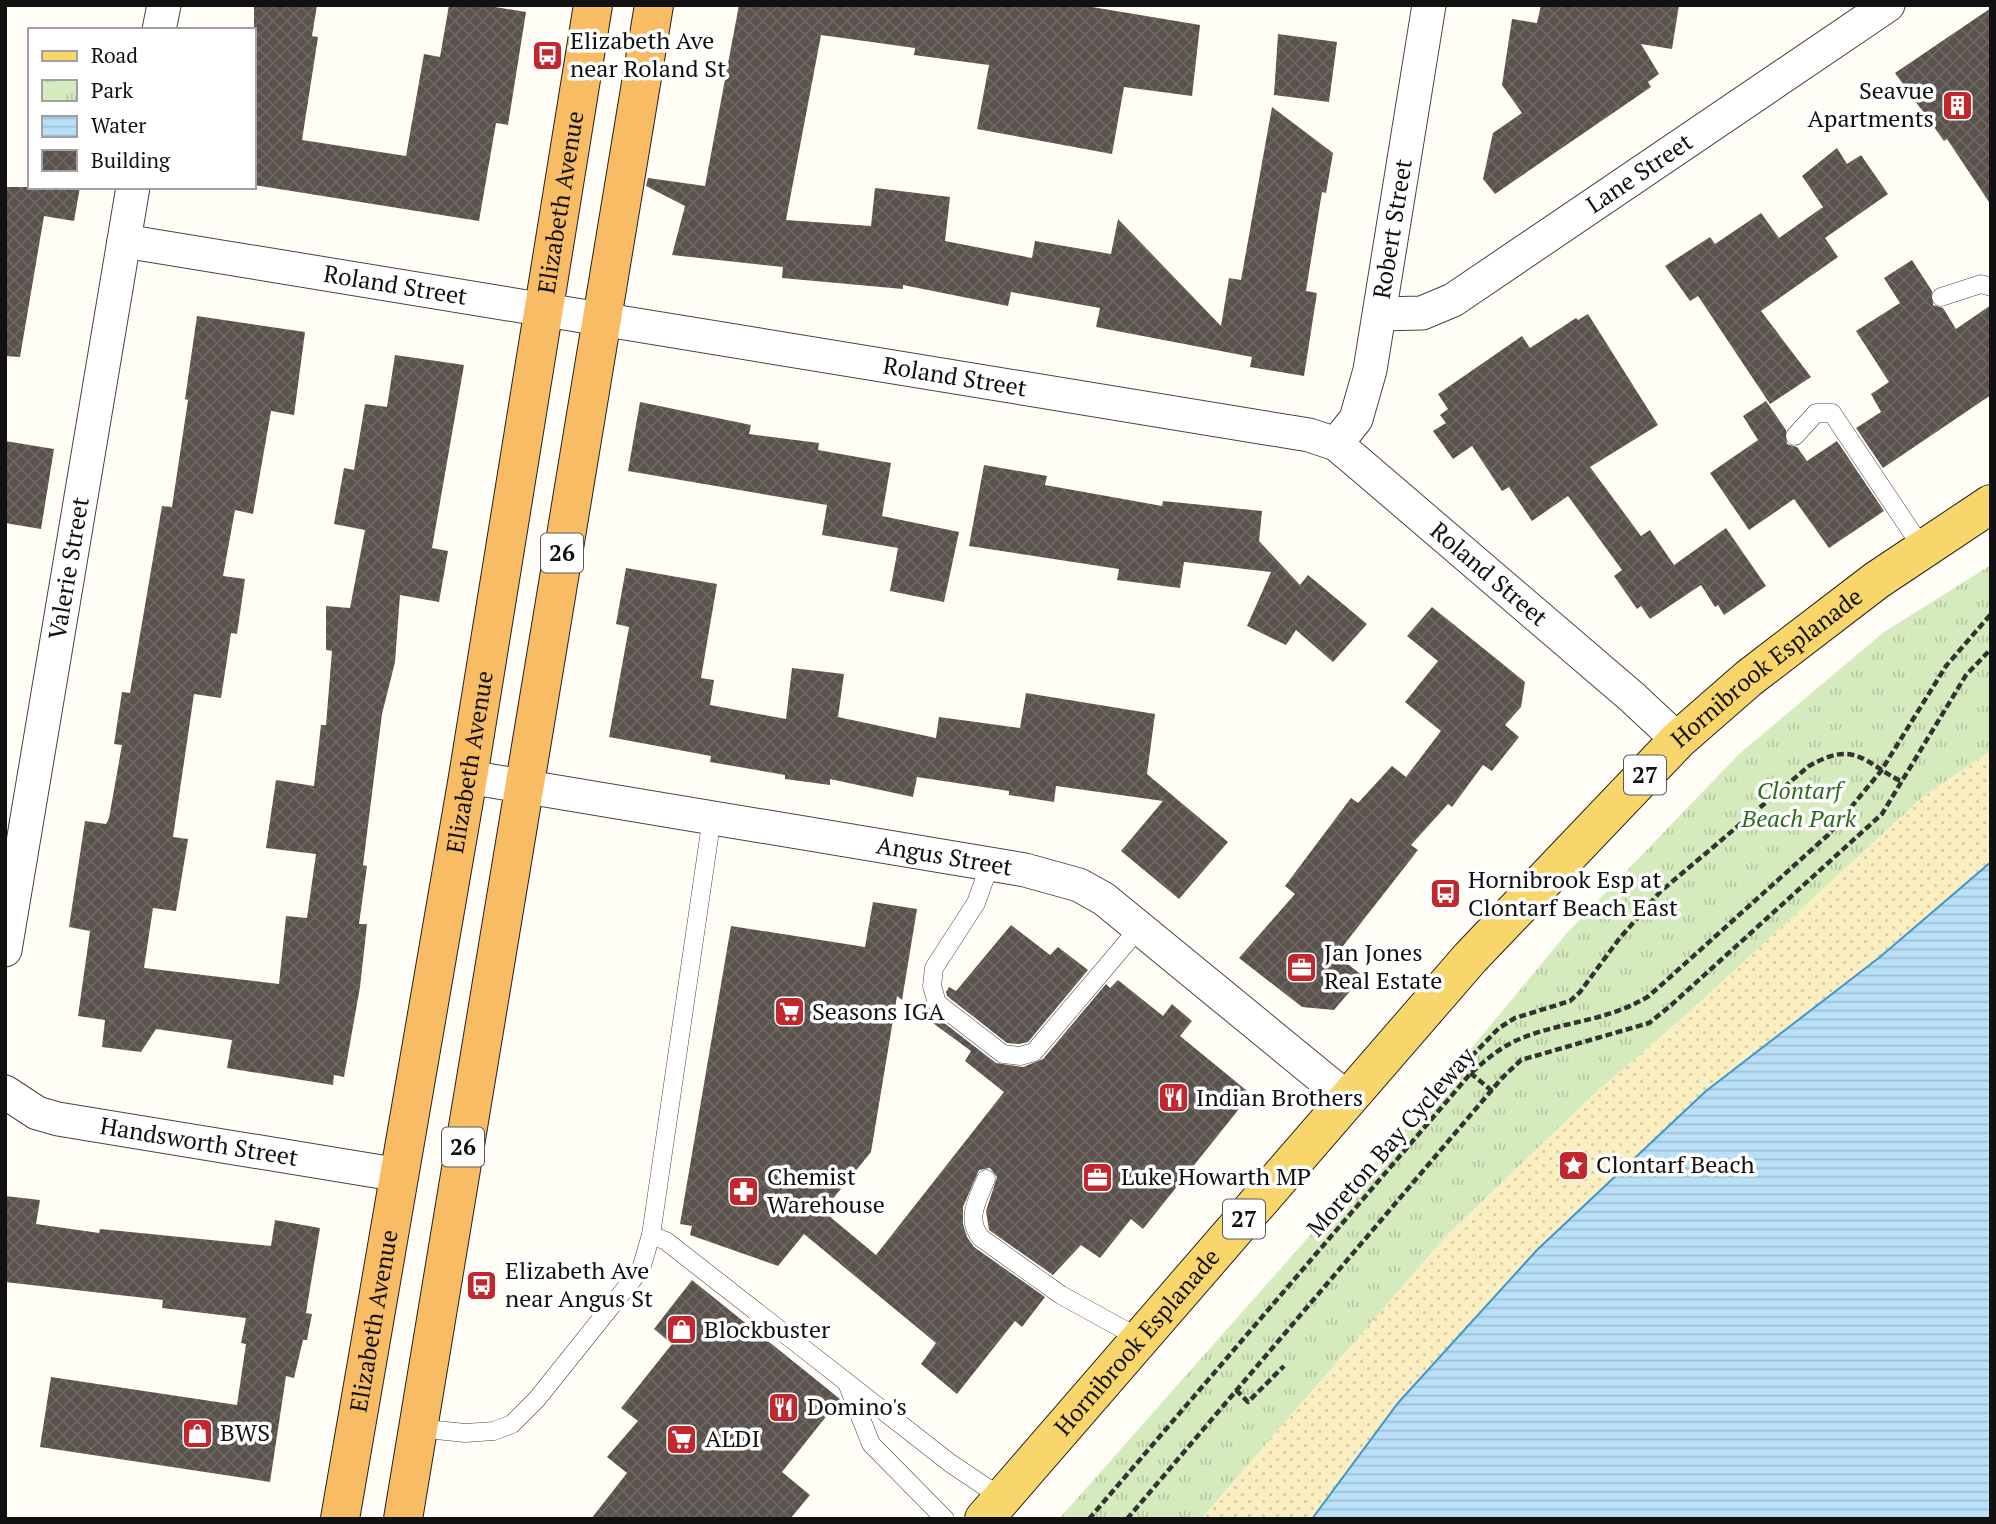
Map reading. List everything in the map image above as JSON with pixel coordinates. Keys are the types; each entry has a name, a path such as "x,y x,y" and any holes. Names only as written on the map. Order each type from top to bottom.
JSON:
{"highway":[{"name":"Elizabeth Avenue","path":"340,1519 468,777 546,310 593,5"},
{"name":"26","path":"403,1519 654,5"}],"main road":[{"name":"Hornibrook Esplanade","path":"993,1508 1470,958 1678,740 1749,678 1877,580 1991,504"}],"street":[{"path":"159,28 163,5"},
{"name":"Robert Street","path":"1336,444 1349,429 1362,406 1380,314 1429,5"},
{"name":"Lane Street","path":"1380,314 1422,313 1453,300 1888,5"},
{"name":"Valerie Street","path":"5,950 133,189"},
{"name":"Roland Street","path":"124,241 1260,425 1336,444 1632,697 1678,740"},
{"name":"Angus Street","path":"468,777 990,864 1051,875 1080,885 1104,899 1348,1100"},
{"name":"Handsworth Street","path":"5,1091 37,1113 58,1119 400,1175"}],"lane":[{"path":"1941,297 1981,284 1991,287"},
{"path":"1795,436 1816,413 1832,413 1923,549"},
{"path":"417,1428 465,1433 494,1431 512,1424 537,1399 641,1269 651,1235 712,817"},
{"path":"990,864 976,903 934,968 932,986 937,1003 1003,1054 1020,1056 1034,1052 1139,928"},
{"path":"986,1179 972,1216 973,1229 981,1238 1061,1295 1139,1338"},
{"path":"651,1235 666,1241 950,1463 993,1508"},
{"path":"847,1383 871,1444 945,1519"}],"path":[{"name":"Moreton Bay Cycleway","path":"1089,1519 1471,1073 1495,1052 1517,1040 1626,1010 1648,996 1828,835 1881,771 1946,666 1991,614"},
{"path":"1127,1519 1521,1060 1648,1023 1882,814 1966,675 1991,649"},
{"path":"1492,1091 1462,1066 1499,1028 1515,1018 1570,1001 1660,892 1810,766 1838,752 1850,752 1902,782"},
{"path":"1236,1390 1248,1402 1284,1366"}],"sand":[{"name":"Clontarf Beach","path":"1991,751 1991,862 1880,957 1706,1091 1537,1250 1398,1403 1312,1519 1201,1519 1447,1235 1593,1095 1688,1013 1926,794"}],"green space":[{"name":"Clontarf Beach Park","path":"1991,565 1991,751 1926,794 1688,1013 1593,1095 1447,1235 1201,1519 1059,1519 1413,1119 1567,933 1739,754 1884,632"}],"water":[{"path":"1991,862 1991,1519 1312,1519 1398,1403 1537,1250 1706,1091 1880,957"}],"building":[{"path":"254,5 317,5 312,36 318,37 302,140 406,156 424,54 440,57 449,5 483,5 526,12 508,125 496,123 479,221 256,185"},
{"path":"739,5 1080,5 1200,25 1192,96 1124,87 1112,154 977,129 989,65 914,55 915,48 821,35 786,220 871,226 875,188 950,197 945,241 1032,258 1035,241 1111,254 1118,219 1221,326 1229,278 1241,280 1272,107 1333,153 1326,193 1322,192 1306,291 1317,293 1304,376 1250,367 1252,357 1096,327 1100,308 1011,292 1008,306 903,285 903,289 782,278 783,267 672,255 685,206 646,186 648,178 705,186"},
{"path":"1541,5 1679,5 1672,49 1641,44 1659,74 1648,82 1651,87 1495,194 1483,179 1493,133 1522,113 1502,85 1512,19 1537,23"},
{"name":"Seavue Apartments","path":"1991,8 1991,205 1947,139 1944,141 1895,73"},
{"path":"1278,34 1337,42 1329,102 1274,95"},
{"path":"1837,148 1847,164 1861,155 1888,194 1825,238 1838,257 1761,311 1811,377 1770,404 1698,296 1690,301 1665,266 1710,237 1715,244 1761,213 1779,238 1823,207 1802,176"},
{"path":"5,187 80,189 74,221 44,216 20,357 5,356"},
{"path":"1912,260 1932,291 1933,305 1943,308 1956,329 1991,305 1991,395 1883,468 1856,428 1881,412 1871,394 1889,382 1856,331 1900,303 1884,278"},
{"path":"1588,314 1658,425 1590,467 1641,536 1650,530 1674,565 1726,528 1766,586 1724,615 1718,605 1715,607 1701,585 1650,619 1641,606 1637,609 1614,576 1622,570 1568,496 1532,521 1509,487 1502,491 1472,446 1453,459 1433,431 1446,423 1440,415 1448,409 1438,394 1522,336 1530,348 1576,318 1578,320"},
{"path":"197,316 305,332 294,415 271,411 253,514 235,510 223,576 245,579 237,634 231,633 221,698 194,694 173,837 188,839 176,911 153,908 144,968 279,984 286,916 307,918 316,854 266,848 276,780 314,786 321,725 326,725 332,651 326,650 326,606 350,608 365,530 334,524 344,468 354,470 365,404 387,407 395,355 464,365 432,548 448,551 439,602 400,595 395,662 382,714 363,865 367,866 359,924 367,924 360,987 344,1077 334,1075 333,1085 227,1068 232,1040 156,1029 141,1052 102,1047 105,1020 78,1016 90,931 69,927 85,821 106,824 109,818 122,745 114,744 122,692 130,693 162,506 172,507"},
{"path":"1766,401 1786,430 1787,444 1797,447 1807,461 1837,441 1884,511 1829,548 1794,499 1749,530 1710,473 1758,440 1743,416"},
{"path":"640,402 751,425 749,434 819,443 818,450 891,463 882,516 959,532 944,602 890,591 898,548 822,535 827,505 628,471"},
{"path":"5,441 54,449 41,529 5,523"},
{"path":"984,465 1047,476 1045,485 1162,506 1163,501 1262,511 1259,541 1300,585 1308,575 1367,624 1333,662 1296,630 1286,645 1247,626 1271,572 1184,562 1180,588 1117,580 1119,569 969,546"},
{"path":"626,568 717,584 701,678 714,680 710,705 786,719 792,668 844,674 838,717 936,738 939,717 1020,728 1026,693 1155,714 1147,774 1228,842 1179,899 1121,851 1163,801 1056,786 1054,802 1009,795 1009,791 917,777 913,797 830,779 830,785 785,779 785,775 710,762 711,756 609,737 629,627 616,624"},
{"path":"1432,607 1525,682 1521,707 1505,725 1519,737 1492,771 1483,765 1452,807 1448,804 1411,845 1418,850 1336,955 1363,976 1334,1010 1302,1007 1239,958 1295,894 1285,886 1351,798 1358,803 1392,766 1406,777 1441,731 1405,702 1438,661 1407,636"},
{"path":"873,902 917,909 902,1000 897,996 871,1152 823,1211 876,1255 1004,1092 965,1061 971,1051 926,1018 930,1012 996,1063 1023,1067 1043,1059 1106,984 1110,988 1118,980 1163,1016 1172,1004 1192,1021 1180,1036 1251,1094 1143,1229 1131,1219 1100,1258 1081,1245 1053,1275 989,1230 986,1211 997,1177 990,1168 979,1170 963,1207 963,1224 967,1237 974,1247 1045,1297 1022,1327 1015,1321 957,1394 921,1364 936,1343 804,1234 778,1266 690,1235 692,1226 680,1224 731,926 865,947"},
{"path":"1011,925 1050,955 1058,947 1088,970 1028,1042 1019,1044 1007,1043 947,996 946,992 949,987 956,991"},
{"path":"5,1196 40,1200 36,1224 99,1233 100,1229 271,1246 275,1220 320,1228 306,1313 312,1314 307,1340 303,1340 294,1378 286,1376 270,1482 40,1447 51,1377 237,1405 246,1344 241,1343 246,1318 162,1308 163,1300 5,1282"},
{"path":"692,1280 840,1399 782,1472 810,1495 790,1519 591,1519 627,1473 607,1457 638,1421 621,1408 672,1344 654,1329"}],"place":[{"name":"Elizabeth Ave near Roland St","path":"547,55"},
{"name":"Seavue Apartments","path":"1957,105"},
{"name":"Hornibrook Esp at Clontarf Beach East","path":"1445,894"},
{"name":"Jan Jones Real Estate","path":"1301,967"},
{"name":"Seasons IGA","path":"789,1012"},
{"name":"Indian Brothers","path":"1173,1098"},
{"name":"Clontarf Beach","path":"1573,1165"},
{"name":"Luke Howarth MP","path":"1098,1177"},
{"name":"Chemist Warehouse","path":"744,1191"},
{"name":"Elizabeth Ave near Angus St","path":"482,1285"},
{"name":"Blockbuster","path":"681,1330"},
{"name":"Domino's","path":"784,1407"},
{"name":"BWS","path":"197,1433"},
{"name":"ALDI","path":"682,1439"}]}
